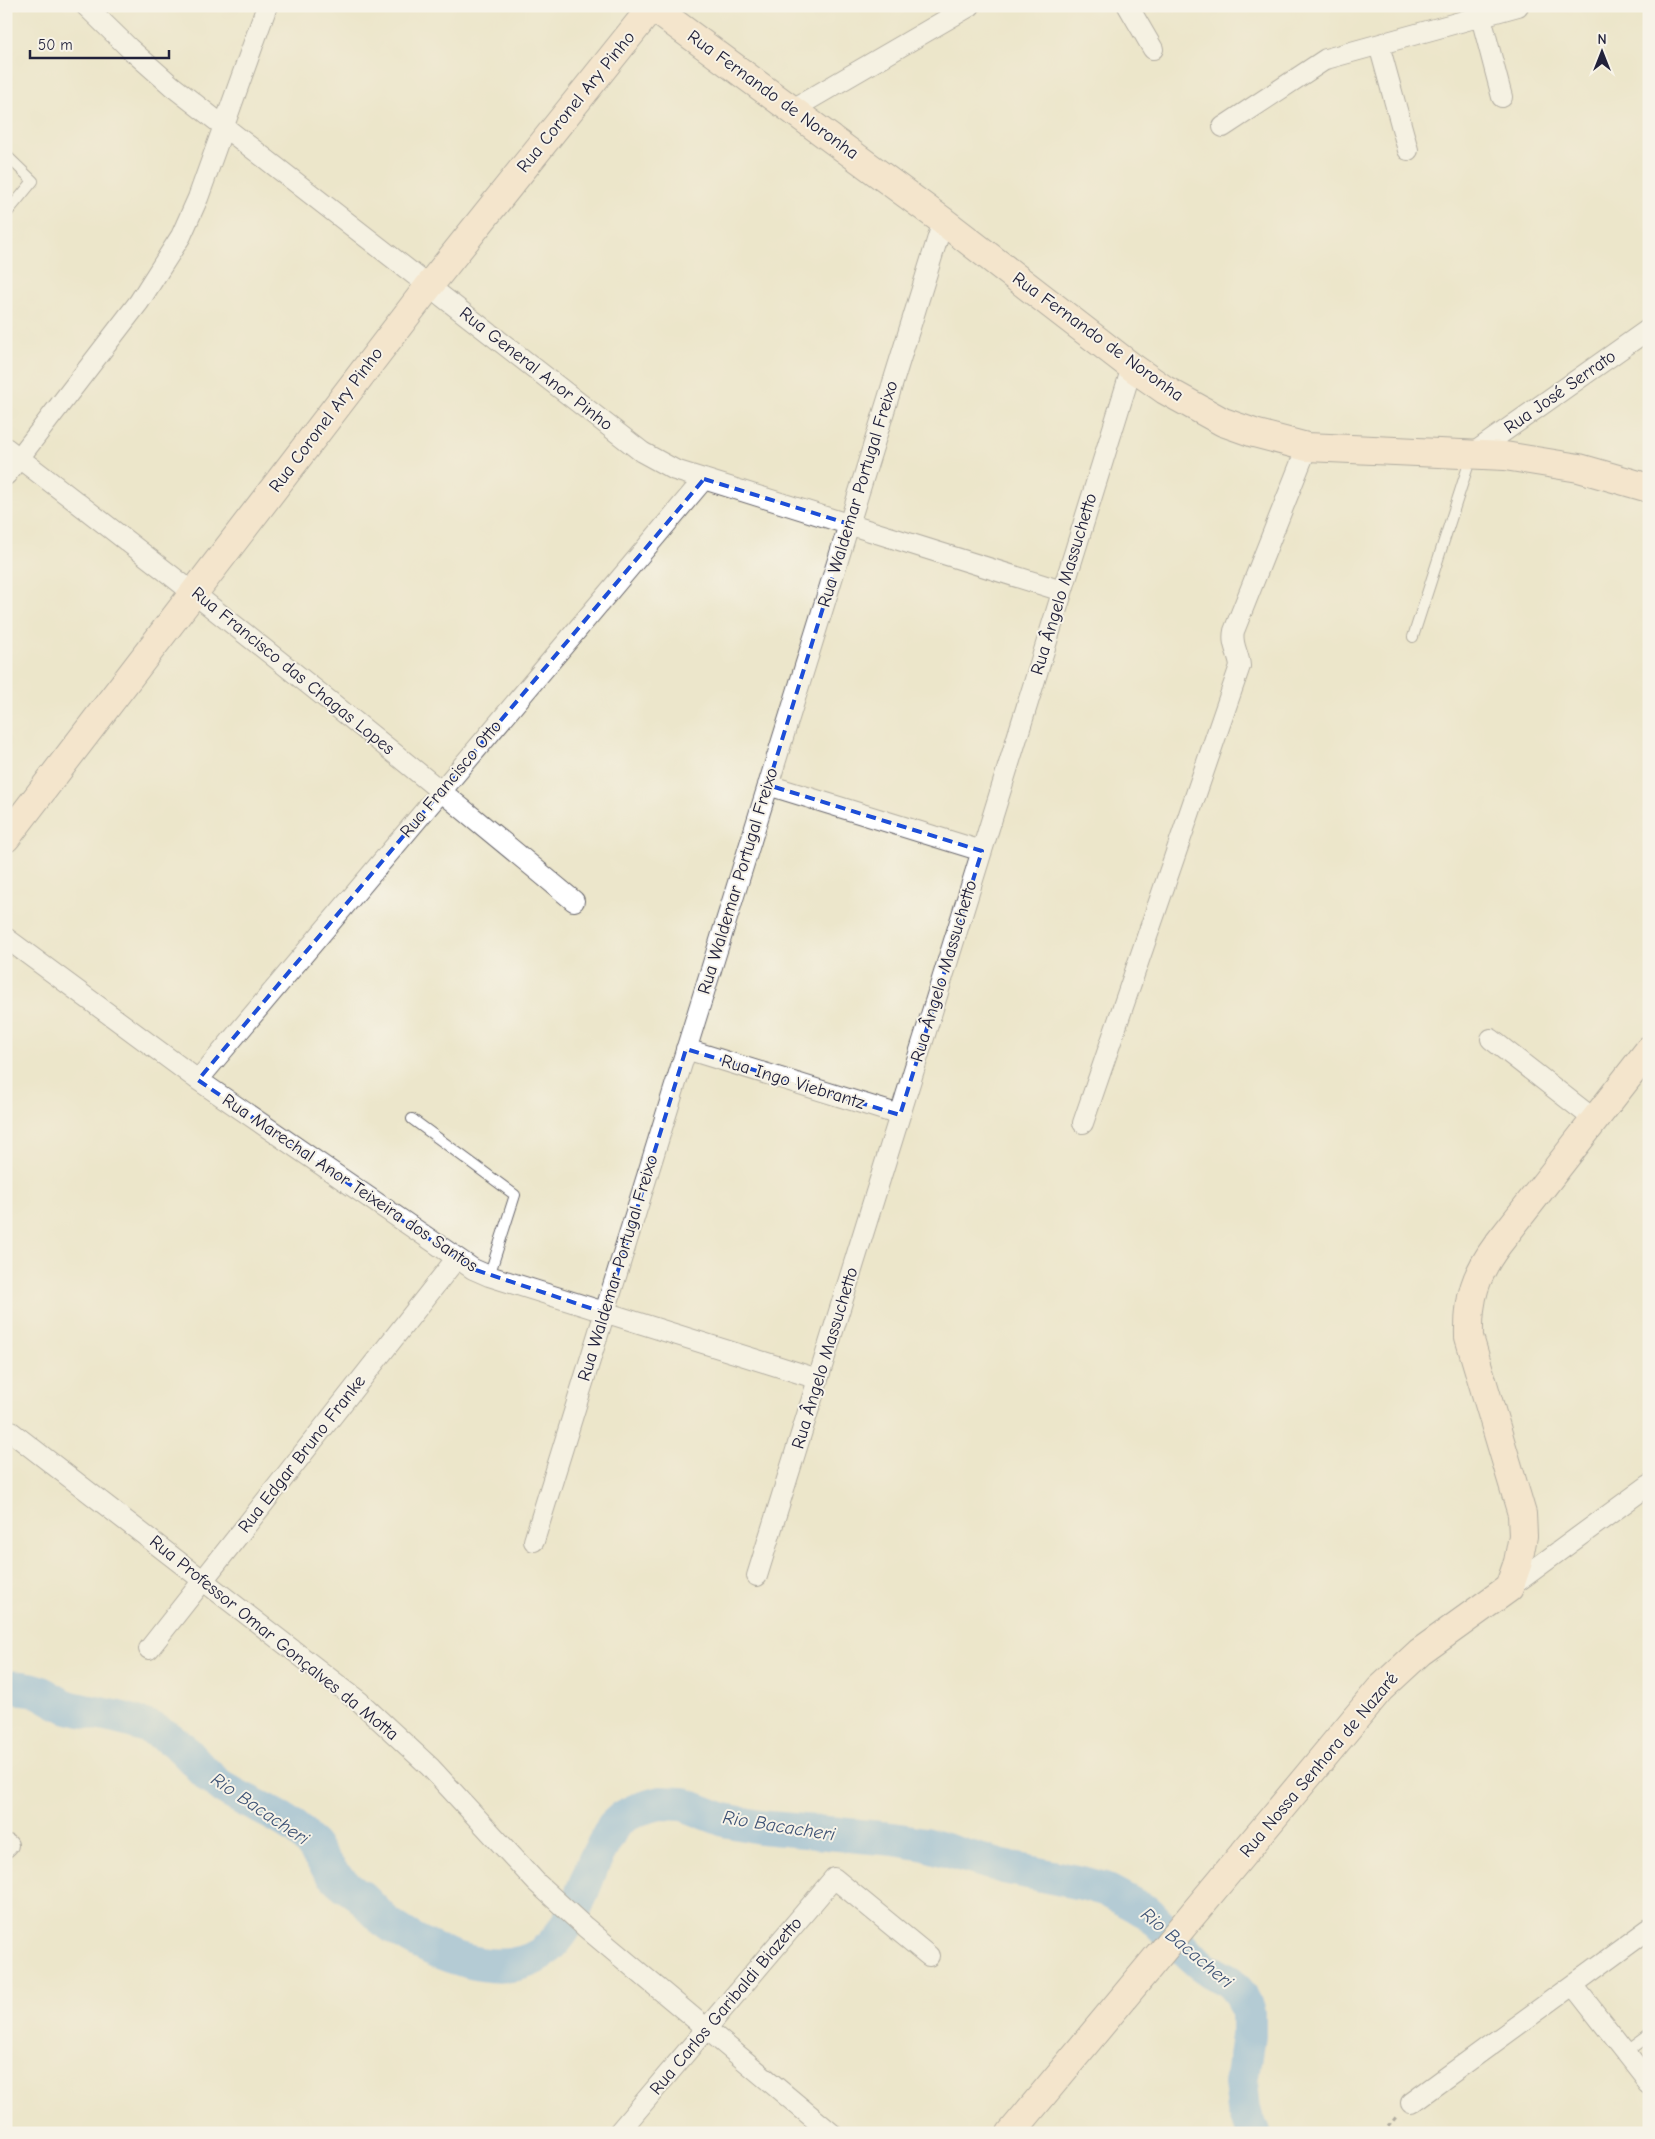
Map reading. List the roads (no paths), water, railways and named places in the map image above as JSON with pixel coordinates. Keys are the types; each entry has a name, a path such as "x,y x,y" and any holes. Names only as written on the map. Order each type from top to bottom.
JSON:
{"street":[{"name":"Rua General Anor Pinho","path":"86,6 150,68 642,452 674,470 1062,591"},
{"path":"6,475 13,453 118,330 163,266 198,198 267,6"},
{"path":"793,110 970,6"},
{"path":"1128,6 1153,49"},
{"path":"1223,127 1326,60 1518,6"},
{"name":"Rua Fernando de Noronha","path":"652,7 943,221 1132,367 1173,394 1223,422 1254,434 1307,447 1472,454 1540,461 1579,468 1649,488"},
{"name":"Rua Coronel Ary Pinho","path":"6,838 429,286 652,7"},
{"path":"1481,16 1502,97"},
{"path":"1379,45 1408,150"},
{"name":"Rua Waldemar Portugal Freixo","path":"534,1541 943,221"},
{"name":"Rua José Serrato","path":"1472,454 1649,329"},
{"name":"Rua Ângelo Massuchetto","path":"757,1576 1132,367"},
{"path":"1083,1123 1240,666 1240,658 1232,641 1234,631 1307,447"},
{"name":"Rua Francisco das Chagas Lopes","path":"13,453 194,592 442,790 574,901"},
{"name":"Rua Francisco Otto","path":"198,1080 704,479"},
{"path":"768,785 982,851"},
{"name":"Rua Marechal Anor Teixeira dos Santos","path":"6,938 198,1080 456,1258 489,1276 818,1379"},
{"path":"1491,1038 1595,1120"},
{"name":"Rua Ingo Viebrantz","path":"686,1049 900,1115"},
{"path":"1509,1588 1520,1553 1523,1536 1522,1514 1469,1337 1470,1304 1473,1287 1484,1263 1649,1050"},
{"name":"Rua Edgar Bruno Franke","path":"149,1649 456,1258"},
{"name":"Rua Professor Omar Gonçalves da Motta","path":"6,1428 360,1702 399,1737 458,1796 537,1883 566,1910 831,2133"},
{"path":"1509,1588 1649,1485"},
{"name":"Rua Nossa Senhora de Nazaré","path":"1010,2133 1380,1689 1420,1652 1509,1588"},
{"name":"Rua Carlos Garibaldi Biazetto","path":"618,2133 834,1878 929,1956"},
{"path":"1411,2104 1649,1929"},
{"path":"1573,1985 1649,2082"}],"lane":[{"path":"6,155 33,181 6,214"},
{"path":"1413,637 1472,454"},
{"path":"412,1119 515,1195 489,1276"},
{"path":"1626,2053 1649,2036"}],"waterway":[{"name":"Rio Bacacheri","path":"6,1688 34,1690 67,1707 124,1719 160,1733 179,1745 208,1776 222,1787 297,1829 339,1880 400,1932 439,1952 482,1964 503,1965 523,1962 541,1954 551,1946 567,1925 579,1901 593,1864 613,1826 624,1816 660,1803 683,1804 724,1820 760,1827 893,1839 925,1844 1003,1867 1104,1889 1149,1913 1189,1954 1205,1968 1230,1982 1241,1995 1248,2012 1248,2036 1241,2083 1244,2109 1253,2133"}]}
